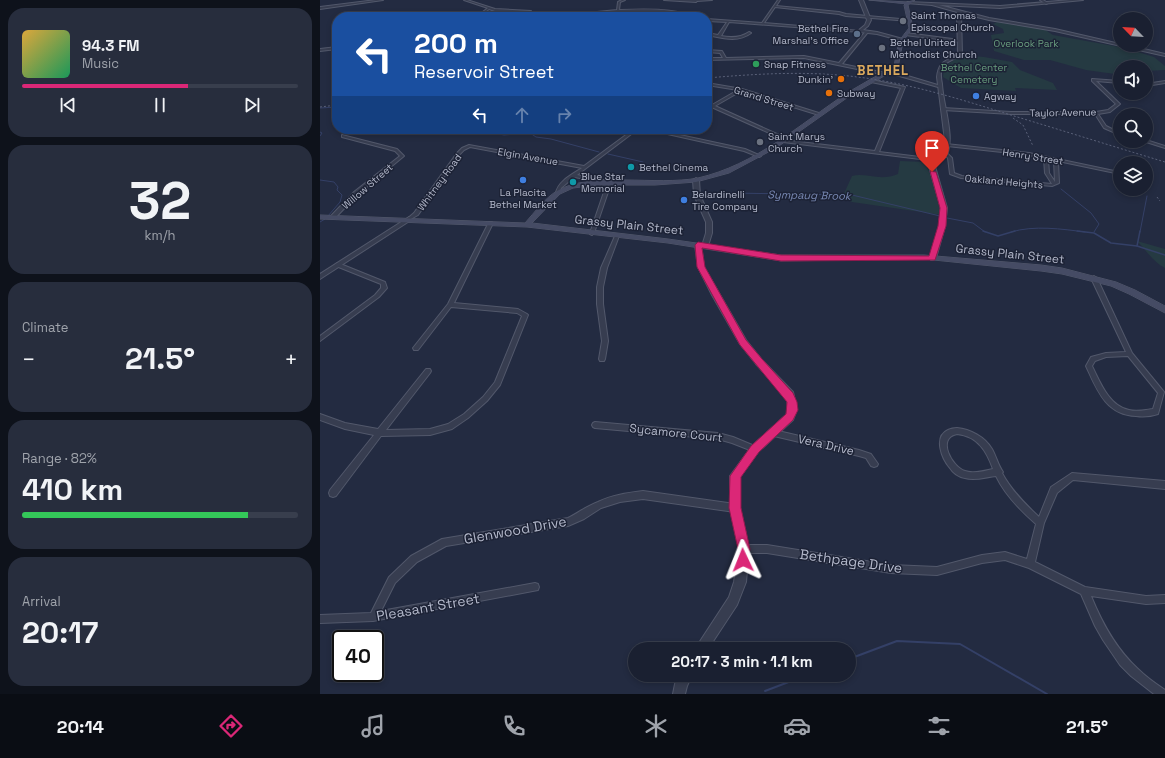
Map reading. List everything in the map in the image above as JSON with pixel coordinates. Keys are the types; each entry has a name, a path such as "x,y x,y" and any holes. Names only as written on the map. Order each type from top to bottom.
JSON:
{"main road":[{"path":"871,0 908,3 913,0"},
{"path":"527,225 558,193 579,184 655,183 696,180 727,172 759,156 785,140 820,114 887,73 897,63 904,37 911,28 906,7 908,3"},
{"name":"Grassy Plain Street","path":"326,217 409,219 527,225 702,245 781,258 932,258 1041,268 1094,278 1132,292 1165,310"}],"street":[{"path":"320,8 382,0"},
{"path":"465,0 488,9 530,11"},
{"path":"618,11 619,2 624,0"},
{"path":"664,0 710,0"},
{"path":"763,23 779,0"},
{"path":"860,32 867,25 868,17 861,0"},
{"path":"863,4 867,0"},
{"path":"1041,0 1047,4"},
{"path":"908,3 1000,7 1081,0"},
{"path":"934,5 1000,22 1055,30 1113,43"},
{"path":"774,6 868,17 910,20"},
{"path":"484,12 488,9"},
{"path":"606,12 669,12"},
{"path":"712,106 785,140 932,161 946,154 947,145 939,86 940,68 942,65 960,54 959,12"},
{"path":"712,20 872,32 883,35 960,41"},
{"path":"719,36 729,21"},
{"path":"867,25 872,32"},
{"path":"840,64 867,32"},
{"path":"712,35 742,38 750,33"},
{"path":"320,50 332,49"},
{"path":"712,51 721,52 725,58"},
{"path":"1152,52 1165,55"},
{"path":"712,59 804,57 887,73 939,86"},
{"name":"Taylor Avenue","path":"1113,81 1093,80 1113,99"},
{"path":"872,81 903,87 877,152"},
{"path":"1153,83 1165,82"},
{"name":"Grand Street","path":"712,85 741,90 820,114"},
{"path":"712,106 741,90"},
{"name":"Taylor Avenue","path":"943,108 1011,113 1096,113 1109,111 1118,104 1114,100"},
{"path":"1096,113 1105,127 1113,131"},
{"path":"558,193 561,186 573,176 629,134"},
{"path":"670,134 745,150 759,156"},
{"name":"Willow Street","path":"326,217 402,156 396,150 343,136"},
{"path":"1153,143 1165,147"},
{"name":"Henry Street","path":"947,145 1046,157 1113,171"},
{"name":"Elgin Avenue","path":"470,146 585,167"},
{"name":"Whitney Road","path":"409,219 416,214 458,154 463,149 470,146"},
{"name":"Oakland Heights","path":"946,154 950,158 952,174 961,177 1054,184"},
{"name":"Oakland Heights","path":"1046,157 1047,173 1054,184"},
{"name":"Oakland Heights","path":"1054,184 1057,183 1056,159"},
{"path":"932,161 932,172 944,208 942,226 932,258"},
{"path":"573,176 613,183 606,192 592,233"},
{"path":"696,180 697,195 709,222 709,233 702,245 701,267 743,342 758,362 790,396 793,410 790,417 755,449 735,476 735,508 744,549 740,582 733,601 706,642"},
{"path":"320,277 409,219"},
{"path":"416,348 450,305 491,223"},
{"path":"602,359 605,341 600,304 600,287 604,268 617,236"},
{"path":"320,339 377,296 384,288 383,283 338,265"},
{"path":"1094,278 1130,354 1163,392 1156,412 1141,415 1129,413 1115,407 1105,398 1089,366 1093,359 1106,354 1130,354"},
{"path":"320,418 345,426 381,433 430,432 450,427 480,404 498,383 525,315 518,311 450,305"},
{"path":"333,493 428,371"},
{"name":"Sycamore Court","path":"596,425 718,436 755,449"},
{"path":"998,472 966,475 958,472 945,457 944,442 948,434 956,430 968,433 988,446 1002,481 1020,505 1040,523"},
{"name":"Vera Drive","path":"774,433 860,453 868,456 874,464"},
{"path":"1030,564 1040,523 1054,490 1072,476 1165,485"},
{"name":"Glenwood Drive","path":"373,617 392,580 414,559 445,542 568,522 599,505 620,498 643,495 735,508"},
{"name":"Bethpage Drive","path":"744,549 767,549 891,569 937,570 982,559 1005,556 1030,564 1084,591 1146,600 1165,600"},
{"name":"Pleasant Street","path":"320,619 373,617 535,587"},
{"path":"1084,591 1109,646 1140,680 1162,694"},
{"path":"679,694 682,682"}],"green space":[{"name":"Overlook Park","path":"997,22 1044,29 1053,35 1113,46 1113,52 1138,52 1154,57 1165,66 1165,70 1153,71 1153,60 1113,60 1113,74 1086,70 1050,60 1024,60 994,51 991,35 1004,33 1003,29 993,24"},
{"name":"Bethel Center Cemetery","path":"961,55 1012,62 1020,70 1053,83 1057,90 1015,88 1016,91 961,88 943,77 944,67"},
{"path":"900,161 924,162 936,188 942,209 942,215 852,202 842,198 852,176 862,175 885,177 898,174"},
{"path":"1137,241 1165,249 1165,268 1153,259"}],"waterway":[{"name":"Sympaug Brook","path":"320,108 332,107"},
{"path":"320,132 322,133 320,136"},
{"name":"Sympaug Brook","path":"499,134 517,134"},
{"name":"Sympaug Brook","path":"532,134 536,137 551,139 599,152"},
{"name":"Sympaug Brook","path":"608,154 643,162"},
{"path":"320,180 334,182 338,187 337,190 342,195 340,202 328,216"},
{"path":"1061,189 1091,213 1099,224 1094,232"},
{"name":"Sympaug Brook","path":"700,195 730,193 852,195 940,216"},
{"path":"1140,232 1147,196"},
{"name":"Sympaug Brook","path":"947,218 973,223 984,231"},
{"path":"320,222 325,219"},
{"name":"Sympaug Brook","path":"1013,231 1038,228 1085,232"},
{"name":"Sympaug Brook","path":"984,231 998,236 1013,231"},
{"name":"Sympaug Brook","path":"1077,231 1094,233 1111,243 1137,246"},
{"path":"1137,246 1140,231"},
{"name":"Sympaug Brook","path":"1137,246 1165,255"},
{"path":"856,656 897,641 960,644 1047,694"},
{"path":"765,691 789,682"}],"railway":[{"path":"712,78 796,73 831,74 891,82 953,97 1165,162"},
{"path":"320,107 332,106"},
{"path":"1013,118 1023,125 1033,146"},
{"path":"1157,197 1160,201"}],"place":[{"name":"Saint Thomas Episcopal Church","path":"903,21"},
{"name":"Bethel Fire Marshal's Office","path":"857,34"},
{"name":"Bethel United Methodist Church","path":"882,48"},
{"name":"Snap Fitness","path":"756,64"},
{"name":"Dunkin'","path":"841,79"},
{"name":"Subway","path":"829,93"},
{"name":"Agway","path":"976,96"},
{"name":"Saint Marys Church","path":"760,142"},
{"name":"Bethel Cinema","path":"631,167"},
{"name":"La Placita Bethel Market","path":"523,180"},
{"name":"Blue Star Memorial","path":"573,182"},
{"name":"Belardinelli Tire Company","path":"684,200"}],"district":[{"name":"BETHEL","path":"883,70"}],"route":[{"path":"743,560 744,549 735,508 735,476 755,449 790,417 793,410 792,402 790,396 758,362 743,342 701,267 698,256 698,245 781,258 932,258 942,226 944,208 932,172"}]}
